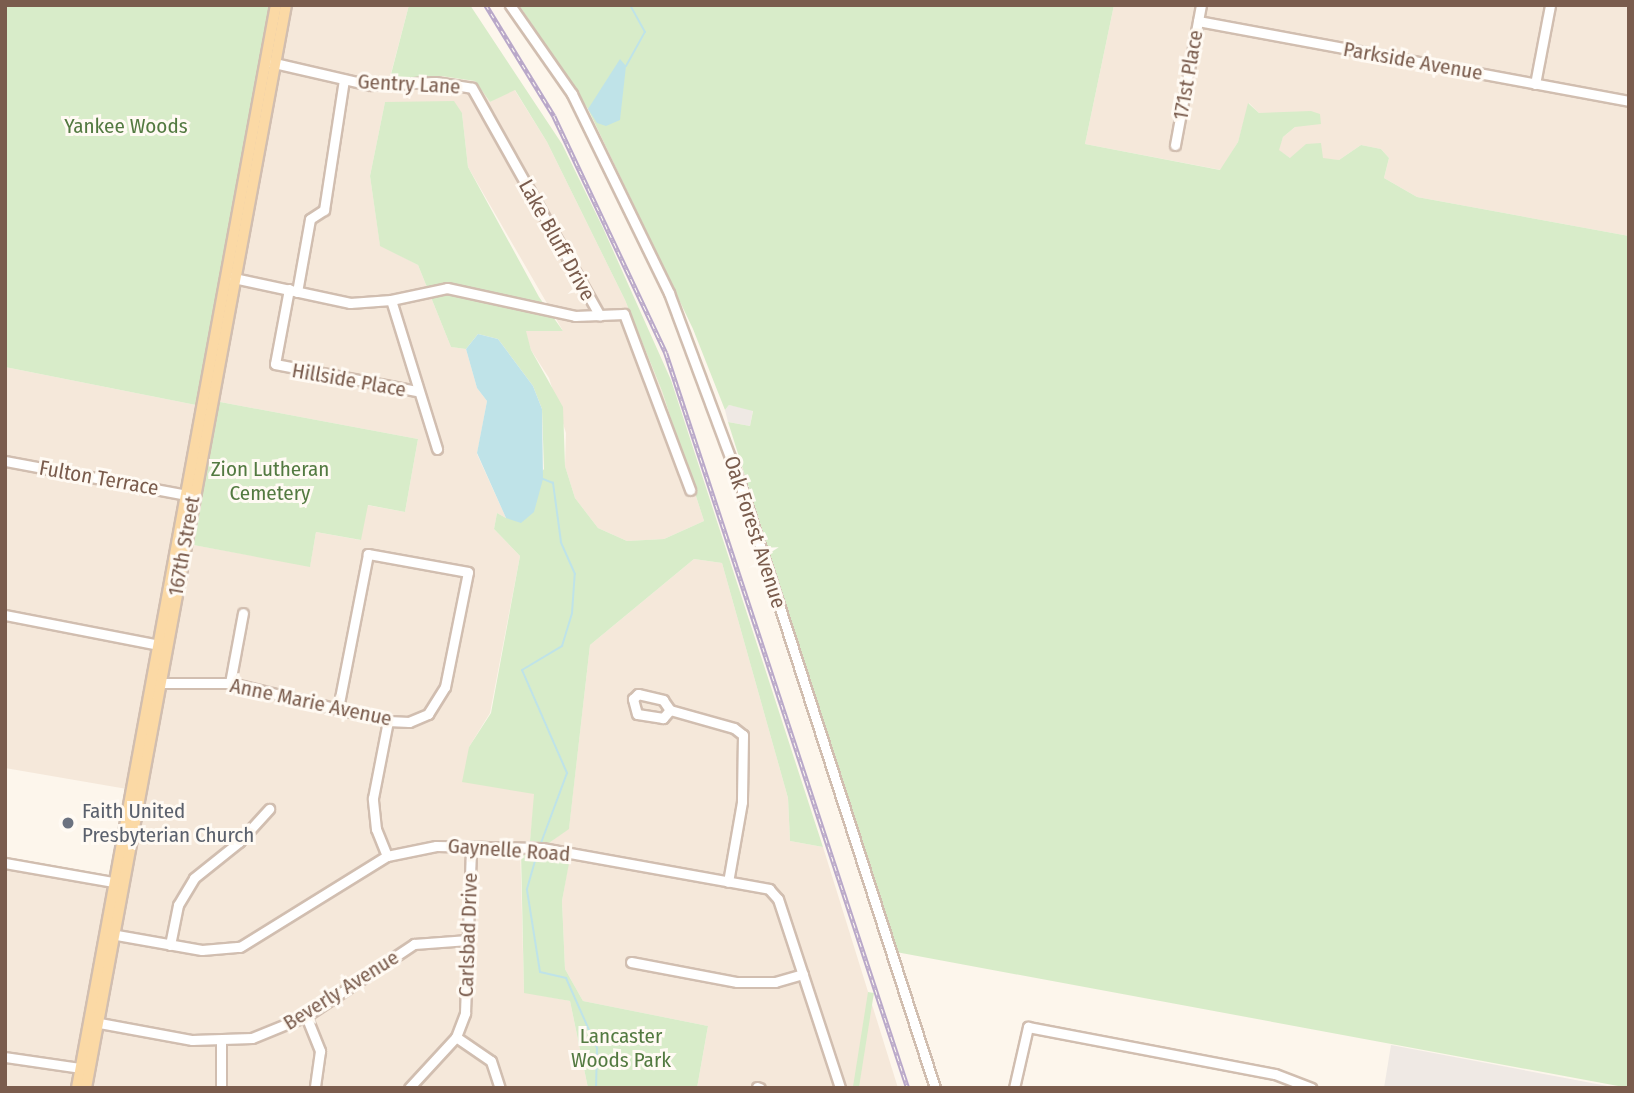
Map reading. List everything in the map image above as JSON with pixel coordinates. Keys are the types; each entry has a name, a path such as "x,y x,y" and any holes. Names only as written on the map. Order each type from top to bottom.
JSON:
{"main road":[{"name":"167th Street","path":"77,1088 85,1068 156,684 188,495 269,62 276,5"},
{"name":"167th Street","path":"269,62 286,5"},
{"name":"167th Street","path":"85,1068 86,1088"}],"street":[{"name":"Oak Forest Avenue","path":"510,5 572,94 669,293 739,481 935,1088"},
{"name":"171st Place","path":"1175,145 1201,5"},
{"path":"1535,84 1550,5"},
{"name":"Parkside Avenue","path":"1198,21 1629,102"},
{"name":"Gentry Lane","path":"269,62 344,80 383,86 435,82 472,88"},
{"path":"293,290 310,219 324,209 344,80"},
{"name":"Lake Bluff Drive","path":"472,88 600,316 624,314 690,490"},
{"path":"228,277 350,303 391,300 447,289 575,316 600,316"},
{"name":"Hillside Place","path":"293,290 275,365 416,391"},
{"path":"391,300 416,391 431,420 437,449"},
{"name":"Fulton Terrace","path":"5,461 188,495"},
{"name":"Anne Marie Avenue","path":"156,684 230,683 388,721 410,722 428,714 445,687 468,572 368,554 338,708"},
{"path":"230,683 243,613"},
{"path":"5,615 162,645"},
{"path":"670,710 734,728 743,735 740,820 728,881"},
{"path":"387,856 376,829 373,798 388,721"},
{"path":"170,945 178,905 194,878 239,842 269,809"},
{"name":"Carlsbad Drive","path":"409,1088 456,1037 467,1004 471,846"},
{"name":"Gaynelle Road","path":"110,934 211,951 247,944 387,856 422,847 542,848 769,889 778,899 840,1088"},
{"path":"5,863 119,883"},
{"name":"Beverly Avenue","path":"93,1022 221,1041 252,1038 306,1016 414,944 468,940"},
{"path":"631,962 737,982 775,982 803,974"},
{"path":"306,1016 320,1051 315,1088"},
{"path":"1014,1088 1028,1027 1275,1074 1311,1088"},
{"path":"456,1037 491,1061 500,1088"},
{"path":"221,1041 221,1088"},
{"path":"5,1057 85,1068"}],"shaded area":[{"path":"290,5 409,5 389,81 441,76 475,81 490,102 514,89 547,142 625,300 662,391 704,521 664,539 627,541 598,528 575,498 565,466 566,433 549,378 531,350 525,330 563,331 468,167 462,113 385,102 370,176 380,245 418,265 451,347 466,349 477,388 487,401 477,454 506,518 497,513 494,529 520,556 490,713 469,747 535,794 530,841 520,842 524,992 570,1001 588,1088 91,1088 188,544 310,566 316,532 360,540 367,505 405,512 418,439 215,401"},
{"path":"1114,5 1629,5 1629,236 1417,197 1384,178 1389,158 1381,149 1361,145 1339,160 1290,158 1278,150 1283,137 1295,127 1281,113 1259,113 1249,103 1238,142 1221,170 1085,144"},
{"path":"5,367 196,405 127,789 5,768"},
{"path":"729,405 753,410 750,426 728,422 725,410"},
{"path":"694,559 722,563 788,798 790,841 823,847 898,1088 697,1088 708,1026 583,1001 565,969 562,901 571,849 549,843 569,828 590,645"},
{"path":"5,868 107,887 73,1088 5,1088"},
{"path":"1391,1045 1618,1088 1384,1088"}],"green space":[{"name":"Yankee Woods","path":"5,5 273,5 196,405 5,367"},
{"path":"409,5 470,5 562,144 671,380 823,847 790,841 788,798 722,563 694,559 590,645 569,829 549,843 530,841 534,794 462,782 469,747 491,713 520,556 494,529 497,513 506,518 544,469 542,409 533,386 498,339 478,334 466,349 451,347 418,265 380,246 370,176 385,102 454,101 462,113 468,167 539,297 563,331 526,331 531,350 563,407 565,466 575,498 598,528 627,541 664,539 704,521 662,391 625,300 547,142 515,90 490,102 475,81 441,76 389,82"},
{"path":"519,5 1114,5 1085,144 1220,170 1238,142 1248,103 1259,113 1311,111 1320,114 1321,124 1295,127 1283,137 1279,150 1290,158 1306,144 1321,143 1323,158 1339,160 1361,145 1381,149 1389,158 1384,178 1417,197 1629,236 1629,1088 896,952 728,422 750,426 753,411 729,405 725,410 693,329 588,109"},
{"name":"Zion Lutheran Cemetery","path":"215,401 418,439 405,512 368,505 361,540 316,532 310,567 188,544"},
{"name":"Lancaster Woods Park","path":"521,852 570,858 562,901 565,969 583,1001 708,1026 697,1088 588,1088 570,1001 524,993"},
{"path":"868,992 874,993 859,1088 853,1088"}],"water":[{"path":"620,59 626,66 620,120 606,126 597,123 588,109"},
{"path":"478,334 498,339 533,386 542,409 543,479 534,512 521,523 506,518 477,453 487,401 477,388 466,349"}],"waterway":[{"path":"626,66 645,32 630,5"},
{"path":"541,843 567,773 522,670 562,646 572,613 575,574 561,542 553,483 543,479"},
{"path":"537,854 527,890 540,972 566,978 597,1048 596,1088"}],"railway":[{"path":"486,5 554,116 666,353 908,1088"}],"place":[{"name":"Faith United Presbyterian Church","path":"68,823"}]}
